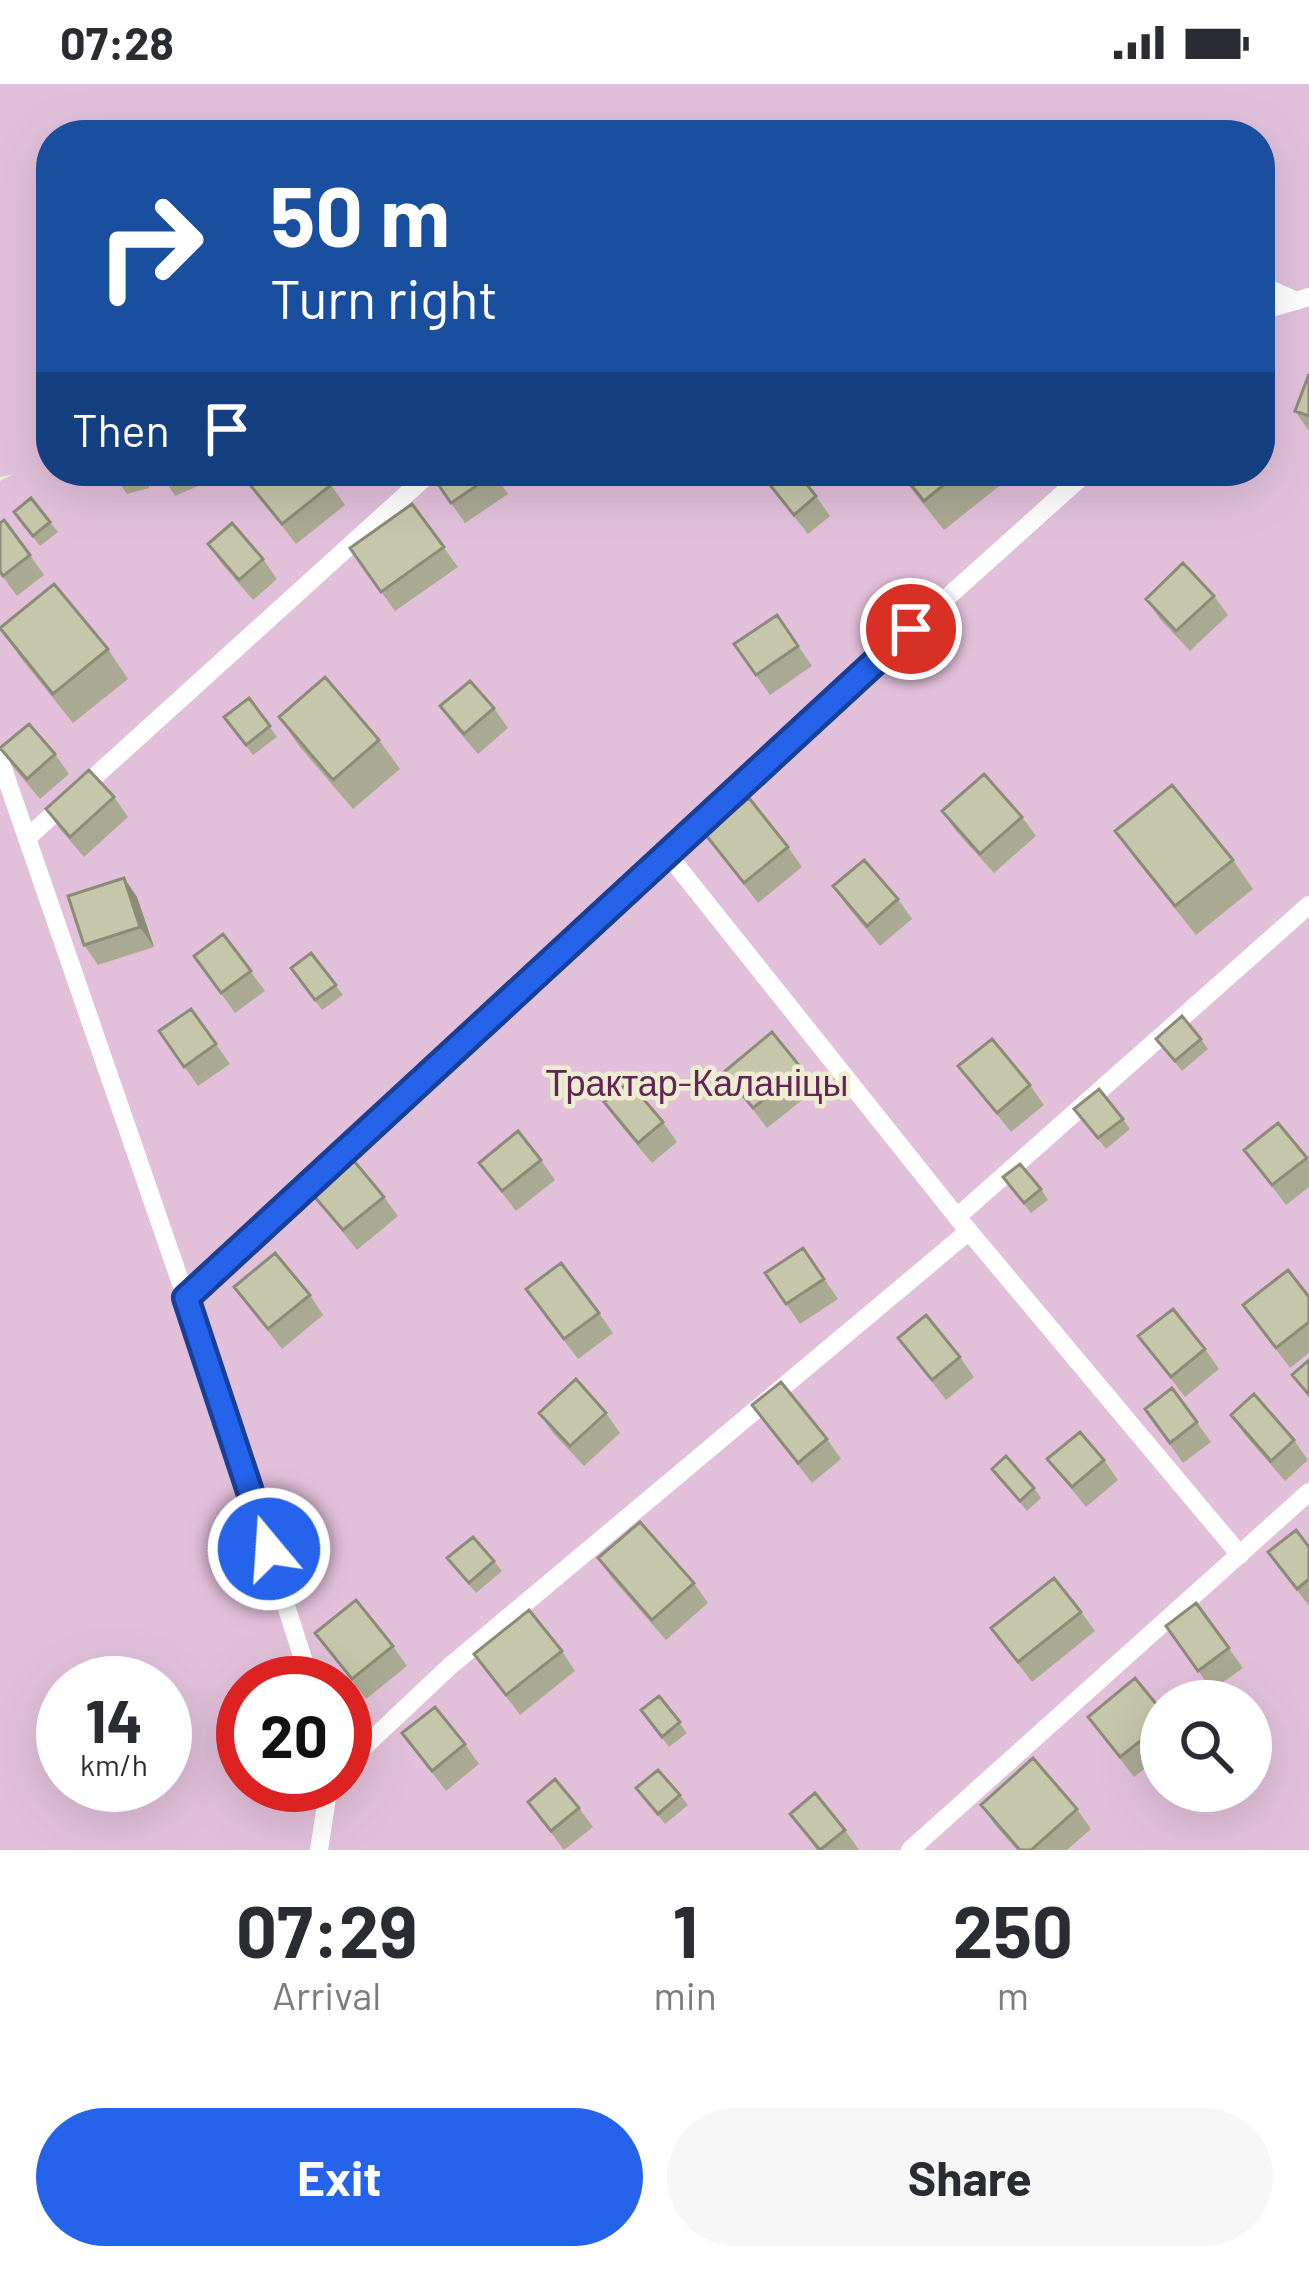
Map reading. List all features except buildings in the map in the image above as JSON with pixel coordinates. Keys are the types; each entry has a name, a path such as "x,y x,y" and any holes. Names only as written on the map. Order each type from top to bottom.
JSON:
{"lane":[{"path":"1275,311 1303,299"},
{"path":"27,838 414,486"},
{"path":"186,1298 665,851 1071,486"},
{"path":"0,760 186,1298 302,1656"},
{"path":"665,851 963,1224 1240,1555"},
{"path":"372,1740 449,1667 963,1224 1309,905"},
{"path":"910,1850 1309,1492"},
{"path":"319,1850 325,1812"}],"green space":[{"name":"Трактар-Каланіцы","path":"0,84 1309,84 1309,1850 0,1850 0,481 13,474 0,477"}],"route":[{"path":"269,1549 186,1298 665,851 911,629"}]}
